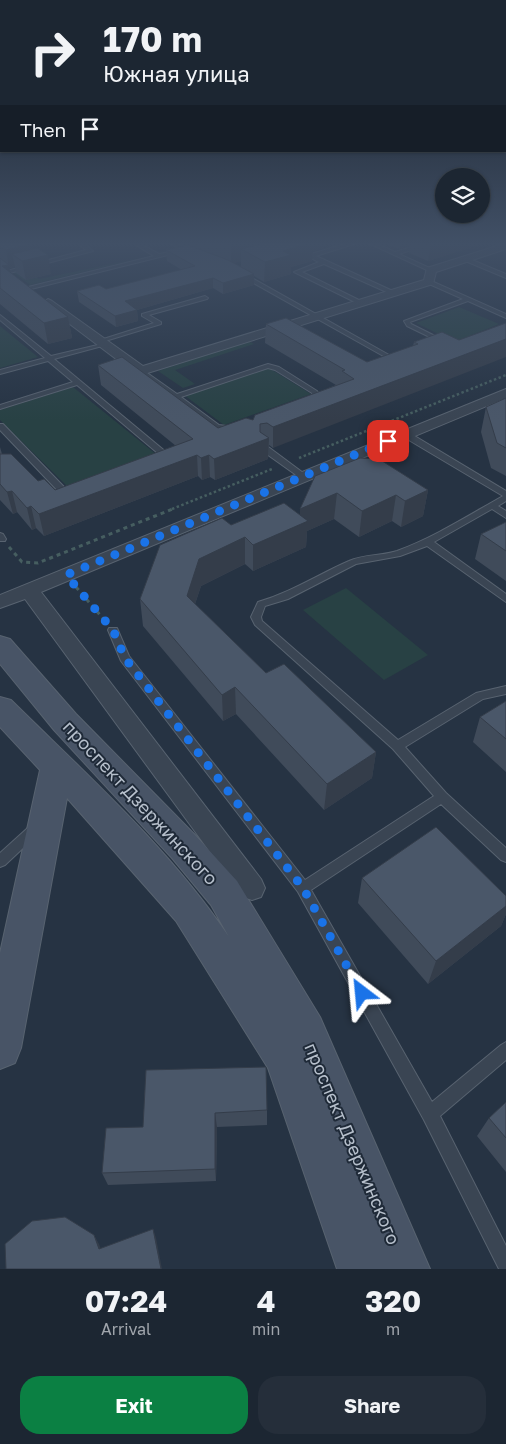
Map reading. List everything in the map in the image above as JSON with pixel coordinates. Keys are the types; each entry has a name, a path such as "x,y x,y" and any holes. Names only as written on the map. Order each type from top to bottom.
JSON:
{"street":[{"path":"45,301 141,371 289,330 318,317 368,301"},
{"path":"2,598 29,590 66,575 302,475 506,393"},
{"path":"29,590 252,888"},
{"name":"проспект Дзержинского","path":"0,646 65,722 184,847 224,893 305,1032 405,1269"},
{"name":"проспект Дзержинского","path":"0,708 69,778 189,909 285,1057 362,1269"},
{"path":"0,1048 48,816 65,794 74,791 69,778"}],"lane":[{"path":"0,372 49,359 159,323 144,315 193,301"},
{"path":"290,301 398,362"},
{"path":"358,301 362,303"},
{"path":"447,344 409,325 407,321 462,301"},
{"path":"473,301 506,316"},
{"path":"0,318 164,454 164,461 151,467"},
{"path":"176,397 268,366 277,368 317,394 313,399 305,402"},
{"path":"141,371 217,427 227,430 236,427"},
{"path":"0,407 78,383"},
{"path":"0,426 63,491 74,494 80,493"},
{"path":"405,434 506,496 428,542 397,554 354,562 285,597 261,604 256,617 258,624 397,746 442,797 506,856"},
{"path":"264,448 302,475"},
{"path":"26,466 35,463"},
{"path":"491,505 506,514"},
{"path":"428,542 506,599"},
{"path":"113,630 125,658 303,888 430,1114 506,1265"},
{"path":"397,746 480,696 506,690"},
{"path":"303,888 442,797"},
{"path":"0,861 48,816"},
{"path":"430,1114 506,1050"}],"path":[{"path":"1,538 22,562 38,564 506,375"},
{"path":"52,558 113,630"}],"green space":[{"path":"459,307 499,324 455,342 416,323"},
{"path":"0,326 38,357 0,368"},
{"path":"249,341 254,344 175,370 195,384 183,388 158,371"},
{"path":"269,368 311,394 224,425 184,395"},
{"path":"73,387 162,459 72,491 0,420 0,410"},
{"path":"346,588 428,655 384,680 303,610"}],"building":[{"path":"17,301 48,301 68,317 44,323"},
{"path":"93,301 125,301 137,310 115,316"},
{"path":"286,318 367,362 418,344 414,342 442,332 459,340 506,323 506,339 273,427 267,423 260,424 260,432 269,438 214,459 209,455 201,458 197,455 39,514 31,506 27,508 12,491 7,492 0,484 0,454 11,454 38,481 44,479 55,490 193,439 98,365 122,357 218,428 246,418 253,420 255,415 354,379 342,371 345,370 266,324"},
{"path":"506,398 506,448 497,443 486,407"},
{"path":"360,458 379,459 428,490 405,501 396,495 362,511 337,493 300,509 315,476"},
{"path":"284,503 308,521 253,545 245,537 199,559 187,596 266,673 284,664 376,752 327,784 235,687 222,695 140,599 160,545 222,518 231,525"},
{"path":"506,522 506,551 481,534"},
{"path":"506,701 506,739 480,717"},
{"path":"436,827 506,896 506,906 436,961 362,878"},
{"path":"266,1067 267,1110 215,1113 215,1169 102,1173 106,1128 143,1127 146,1070"},
{"path":"506,1102 506,1138 489,1118"},
{"path":"65,1217 94,1235 99,1249 153,1229 161,1269 6,1269 5,1244 32,1221"}],"route":[{"path":"362,993 303,888 125,658 113,630 66,575 302,475 388,441"}]}
